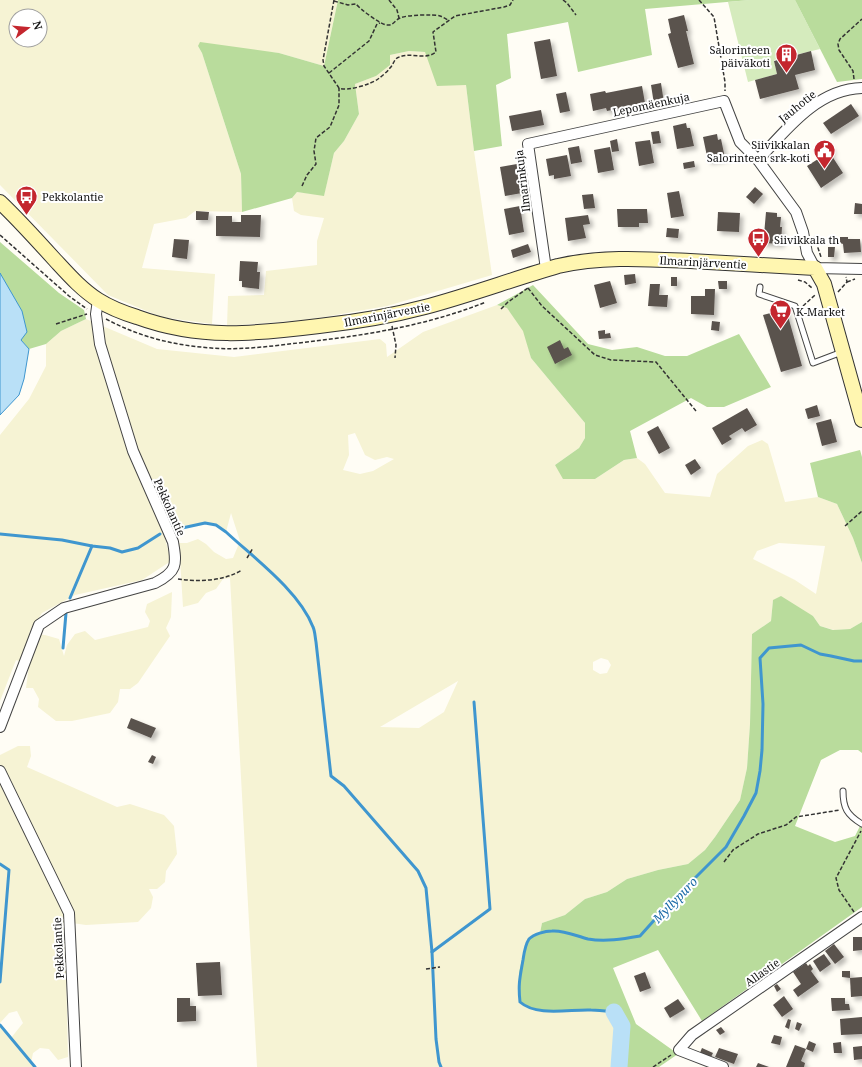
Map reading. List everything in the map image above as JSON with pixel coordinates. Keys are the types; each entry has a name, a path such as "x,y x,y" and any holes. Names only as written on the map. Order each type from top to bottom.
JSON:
{"main road":[{"name":"Ilmarinjärventie","path":"0,202 16,217 95,306 186,331 219,334 246,333 338,324 389,315 425,307 546,269 577,262 612,258 815,268"},
{"path":"815,268 824,284 862,420"}],"street":[{"name":"Jauhotie","path":"758,160 782,134 811,108 829,97 857,89"},
{"name":"Lepomäenkuja","path":"583,131 724,101"},
{"path":"724,101 740,142 758,160 796,212 803,232 807,253 815,268 862,269"},
{"name":"Ilmarinkuja","path":"546,269 528,144 583,131"},
{"name":"Pekkolantie","path":"95,306 100,344 133,451 173,542 176,557 174,568 170,573"},
{"path":"0,727 39,625 64,608 155,583 167,577 170,573"},
{"name":"Pekkolantie","path":"0,771 69,913 76,1067"},
{"name":"Allastie","path":"679,1050 692,1035 861,918"},
{"path":"679,1050 723,1067"}],"lane":[{"path":"760,287 759,294 796,306 813,363 843,351"},
{"path":"843,790 846,809 851,817 862,824"}],"path":[{"path":"448,20 439,15 413,15 399,18 391,25 386,25 380,23 356,4 348,5 334,0 323,60 324,66 343,90 362,86 378,80 391,67 396,59 406,55 427,57 435,53 433,32 448,20 466,13 504,7 510,5 512,0"},
{"path":"389,0 397,10 399,18"},
{"path":"563,0 576,15"},
{"path":"700,0 714,17 725,82 724,101"},
{"path":"857,89 853,71 839,50 838,44 840,39 862,19"},
{"path":"329,73 369,41 377,24 380,23"},
{"path":"302,186 307,175 316,164 314,151 316,138 330,127 339,105 340,88"},
{"path":"518,278 542,306 595,355 611,360 656,362 696,411"},
{"path":"847,282 856,279"},
{"path":"501,309 508,302 528,288"},
{"path":"797,311 819,292"},
{"path":"56,324 83,316 95,306"},
{"path":"389,315 396,345 395,358"},
{"path":"845,526 862,511"},
{"path":"247,558 253,548"},
{"path":"170,573 178,579 193,581 228,576 242,570"},
{"path":"724,862 733,850 758,834 786,825 796,817 846,809"},
{"path":"861,918 839,890 836,878 862,829"},
{"path":"426,969 440,967"},
{"path":"653,1067 679,1050"}],"shaded area":[{"path":"0,0 338,0 324,66 279,53 198,46 202,53 241,174 242,212 195,211 186,218 154,224 142,268 215,274 212,324 161,317 108,295 0,185"},
{"path":"409,51 425,52 466,85 492,275 387,306 307,320 227,326 228,296 264,295 266,271 317,265 317,241 324,218 301,215 294,211 292,198 297,192 324,195 334,153 344,141 359,114 355,84 376,76 390,55"},
{"path":"497,305 507,308 524,331 531,358 585,423 585,438 579,448 555,465 595,479 624,460 637,458 645,464 665,493 710,497 717,474 748,446 762,440 768,444 785,502 818,497 837,504 853,538 862,563 862,622 850,629 834,630 820,626 813,616 773,600 771,621 752,634 750,724 747,768 740,800 705,850 688,864 658,870 627,879 607,892 585,899 565,915 542,923 540,933 530,939 524,950 523,961 568,1010 614,1012 622,1026 619,1067 257,1067 230,578 223,579 216,589 206,593 198,603 183,607 179,543 187,543 198,539 214,552 226,559 233,558 240,541 231,513 226,532 216,525 205,523 163,531 171,561 142,580 75,595 42,613 29,633 59,639 64,656 67,645 75,634 85,631 95,640 148,627 150,621 145,612 147,604 172,592 171,617 166,628 170,636 138,683 130,689 120,689 118,702 110,713 72,721 56,721 38,707 39,699 33,688 26,688 29,665 16,660 0,701 0,435 29,399 46,366 46,344 61,331 86,319 157,349 234,357 380,339 386,344 387,357 423,332","holes":["355,433 365,455 375,460 387,457 394,459 373,471 360,474 343,470 349,455 348,435","779,543 825,546 816,594 795,580 753,559 757,551","601,658 608,660 611,665 607,673 600,674 593,670 593,662","458,681 444,712 419,728 380,727"]},
{"path":"18,746 30,746 31,756 27,767 117,807 130,804 164,815 174,826 177,854 166,871 165,882 157,889 149,889 153,897 151,908 138,922 86,925 65,922 68,1057 58,1060 49,1049 40,1048 33,1053 31,1063 35,1067 0,1067 0,1025 11,1038 23,1023 17,1011 9,1013 0,1023 0,755"}],"green space":[{"path":"338,0 750,0 645,9 652,55 578,72 568,22 507,34 511,78 496,85 502,146 474,151 466,85 437,86 425,52 409,51 390,55 390,65 376,76 355,84 359,114 344,141 334,153 324,196 297,192 292,198 242,212 241,174 202,53 198,46 200,42 279,53 324,66"},
{"path":"750,0 795,0 820,49 774,60 777,74 748,82 728,2"},
{"path":"795,0 862,0 862,79 837,82"},
{"path":"0,242 59,293 84,310 86,319 61,331 46,344 29,349 21,340 0,273"},
{"path":"533,285 588,344 612,350 637,347 665,356 687,356 739,334 771,387 724,407 707,407 691,398 630,431 637,458 624,460 595,479 563,479 555,465 579,448 585,438 585,423 531,358 523,331 507,308 497,305"},
{"path":"860,450 862,457 862,563 853,538 837,504 818,497 810,463"},
{"path":"781,596 813,616 820,626 833,630 850,629 862,622 862,753 858,750 840,750 821,760 795,826 835,842 855,836 862,822 862,907 702,1021 658,950 613,968 636,1024 678,1054 659,1067 619,1067 622,1026 613,1012 594,1010 544,1011 527,1007 520,1002 519,973 524,950 530,939 540,933 542,923 565,915 585,899 607,892 627,879 658,870 688,864 705,850 715,837 740,800 747,768 750,724 752,634 771,621 773,600"}],"water":[{"path":"0,273 22,311 27,332 21,340 29,349 24,379 19,395 0,415"}],"building":[{"path":"684,15 688,31 686,31 694,64 678,68 668,34 671,33 668,19"},
{"path":"550,39 557,76 541,79 534,42"},
{"name":"Salorinteen päiväkoti","path":"811,51 815,70 795,75 799,89 760,99 755,80 777,74 774,61"},
{"path":"661,83 664,103 654,104 651,85"},
{"path":"642,86 645,103 607,111 606,108 593,111 590,94 605,91 606,93"},
{"path":"566,92 570,111 560,113 556,94"},
{"path":"851,104 859,116 831,134 823,123"},
{"path":"541,110 544,125 512,131 509,116"},
{"path":"686,123 687,128 690,128 694,146 677,149 673,126"},
{"path":"659,131 661,143 653,144 651,132"},
{"path":"717,134 718,140 721,139 725,158 708,161 703,137"},
{"path":"617,139 619,151 612,152 610,141"},
{"path":"650,140 654,163 639,166 635,142"},
{"name":"Siivikkalan Salorinteen srk-koti","path":"829,144 833,151 830,153 843,173 821,188 807,166 826,154 822,149"},
{"path":"579,146 582,162 571,164 568,148"},
{"path":"610,147 614,170 598,173 594,150"},
{"path":"567,155 571,176 554,179 554,175 549,176 546,159"},
{"path":"694,161 695,167 684,169 683,163"},
{"path":"517,164 522,193 505,196 500,167"},
{"path":"755,187 763,194 754,204 746,197"},
{"path":"679,191 684,216 671,218 667,193"},
{"path":"593,194 595,208 584,209 582,195"},
{"path":"855,203 862,204 862,214 854,214"},
{"path":"520,206 524,232 509,235 504,209"},
{"path":"617,209 647,209 648,223 639,223 639,227 618,227"},
{"path":"196,211 209,212 208,220 196,220"},
{"path":"718,212 740,213 739,232 717,231"},
{"path":"766,212 777,213 777,217 781,217 781,244 749,242 749,234 764,235"},
{"path":"241,215 261,215 260,237 216,236 216,216 232,216 232,222 241,222"},
{"path":"588,215 590,224 583,225 586,238 568,241 565,218"},
{"path":"667,228 679,229 678,238 666,237"},
{"path":"840,237 860,239 861,252 844,253 843,244 840,243"},
{"path":"174,239 189,240 187,259 172,257"},
{"path":"528,244 531,252 513,258 511,250"},
{"path":"828,247 835,247 834,257 828,257"},
{"path":"240,261 258,262 257,272 260,272 259,289 242,287 242,281 239,281"},
{"path":"635,274 636,283 625,285 624,275"},
{"path":"671,277 677,277 677,286 671,286"},
{"path":"610,281 617,303 600,308 594,285"},
{"path":"718,281 727,281 727,289 719,289"},
{"path":"650,284 660,284 659,295 668,295 667,307 648,306"},
{"path":"705,289 715,289 714,315 691,314 691,296 705,296"},
{"name":"K-Market","path":"786,309 802,366 781,372 763,315"},
{"path":"712,321 720,322 719,331 711,330"},
{"path":"605,330 605,334 610,333 611,338 599,339 598,331"},
{"path":"560,340 564,349 568,347 572,355 555,364 547,347"},
{"path":"817,405 820,416 808,419 805,409"},
{"path":"747,408 757,425 745,432 742,428 729,436 732,439 722,445 712,428"},
{"path":"831,419 837,442 822,446 816,423"},
{"path":"658,426 670,448 659,454 647,432"},
{"path":"695,459 701,468 691,475 685,465"},
{"path":"131,718 156,728 151,738 127,728"},
{"path":"152,755 156,757 153,764 148,762"},
{"path":"853,937 862,937 862,950 853,951"},
{"path":"834,944 844,957 835,964 825,951"},
{"path":"824,954 831,964 820,972 813,961"},
{"path":"220,962 222,995 198,996 196,963"},
{"path":"806,963 808,966 810,964 813,969 811,971 819,982 798,997 793,990 801,984 793,972"},
{"path":"842,971 850,971 850,978 842,977"},
{"path":"645,972 651,988 640,992 634,976"},
{"path":"862,977 862,996 851,997 850,978"},
{"path":"777,984 781,989 777,992 774,986"},
{"path":"784,996 793,1009 782,1017 773,1005"},
{"path":"177,998 190,998 190,1006 196,1006 196,1021 177,1022"},
{"path":"831,998 845,998 845,1004 849,1004 850,1010 832,1011"},
{"path":"678,999 685,1009 670,1018 664,1008"},
{"path":"862,1017 862,1034 841,1035 840,1019"},
{"path":"788,1019 791,1020 789,1029 785,1027"},
{"path":"797,1022 802,1024 799,1031 795,1029"},
{"path":"721,1027 725,1032 720,1035 716,1030"},
{"path":"774,1035 782,1037 780,1045 771,1043"},
{"path":"809,1041 816,1044 813,1052 806,1049"},
{"path":"841,1042 842,1053 834,1053 833,1043"},
{"path":"795,1045 806,1049 801,1061 805,1063 804,1067 786,1067"},
{"path":"862,1046 862,1059 854,1060 853,1047"},
{"path":"702,1048 713,1053 710,1059 699,1055"},
{"path":"719,1048 738,1054 734,1064 715,1057"},
{"path":"758,1063 769,1067 756,1067"}],"waterway":[{"path":"173,530 205,523 216,525 226,532 287,588 306,614 314,629 331,776 344,786 418,871 426,888 432,952 436,1039 441,1067"},
{"path":"0,534 62,540 110,548 122,552 138,548 160,534"},
{"path":"70,598 92,546"},
{"path":"63,648 66,613"},
{"name":"Myllypuro","path":"614,1012 594,1010 544,1011 527,1007 520,1002 520,976 525,949 529,939 540,933 552,931 566,932 594,940 614,940 640,936 666,907 675,900 726,847 756,793 762,750 763,704 760,658 769,648 801,645 820,654 854,661 862,661"},
{"path":"432,952 490,909 474,702"},
{"path":"0,864 9,870 0,982"},
{"name":"Myllypuro","path":"614,1012 622,1026 619,1067"},
{"path":"0,1025 35,1067"}],"place":[{"name":"Salorinteen päiväkoti","path":"786,74"},
{"name":"Siivikkalan Salorinteen srk-koti","path":"825,170"},
{"name":"Pekkolantie","path":"27,216"},
{"name":"Siivikkala th","path":"758,258"},
{"name":"K-Market","path":"780,330"}]}
